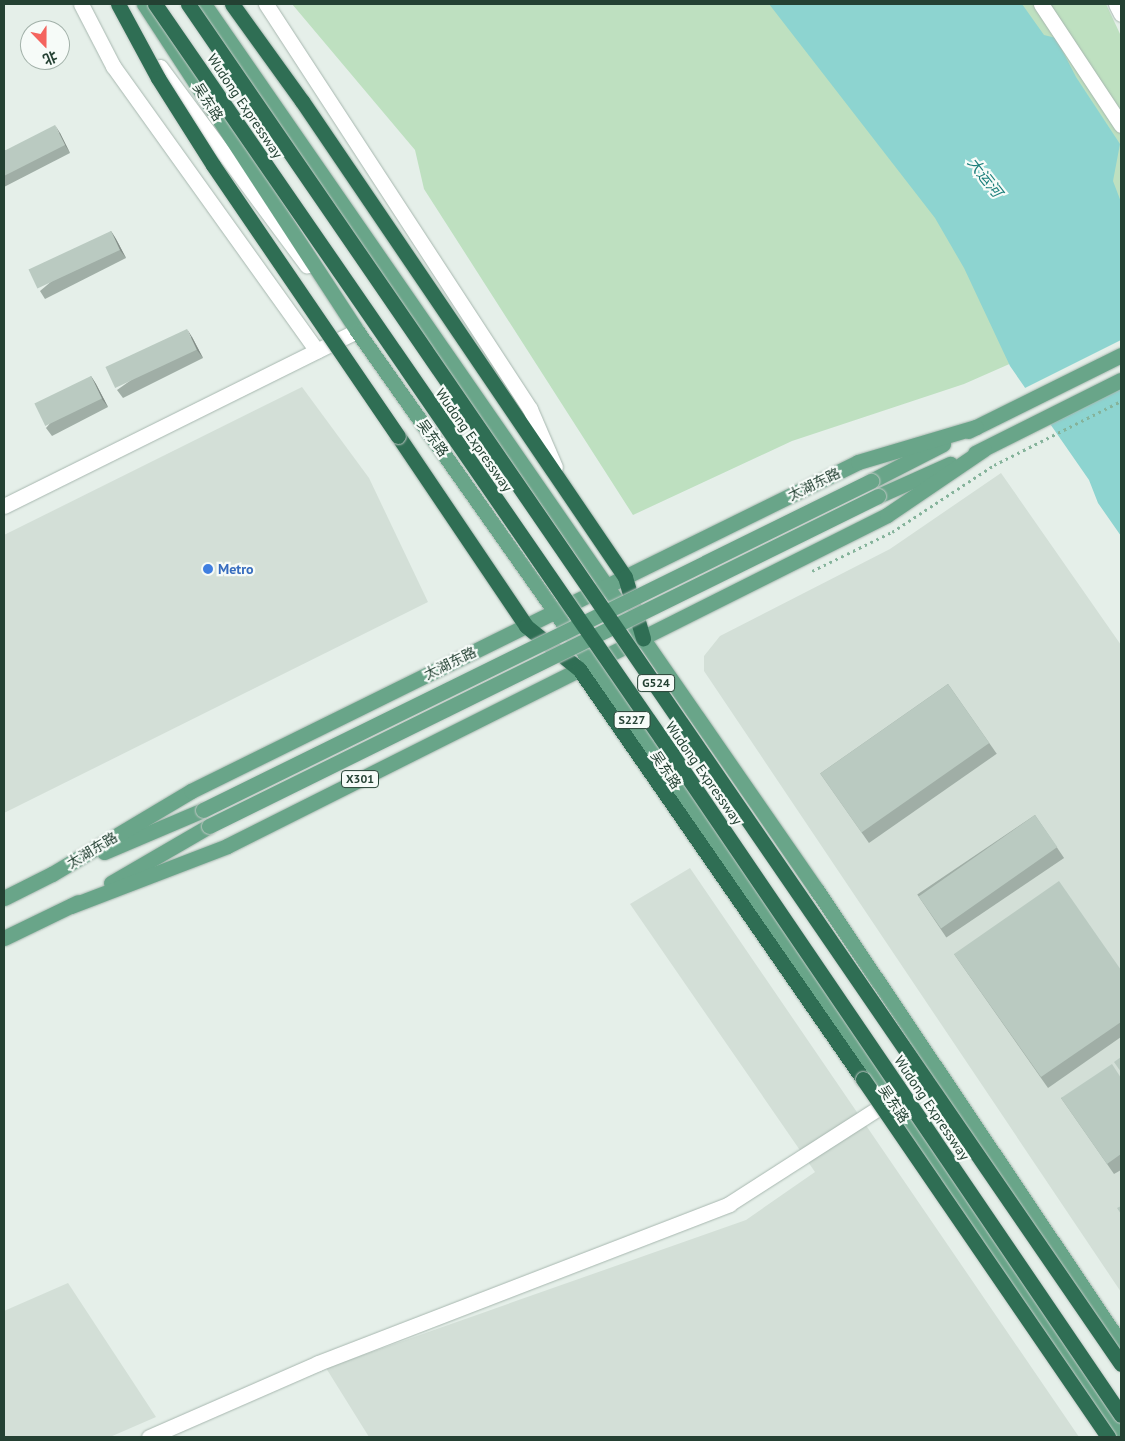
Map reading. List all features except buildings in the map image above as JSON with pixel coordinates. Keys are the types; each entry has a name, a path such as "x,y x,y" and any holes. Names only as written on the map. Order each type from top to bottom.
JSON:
{"highway":[{"path":"118,4 158,78 208,157 526,626 586,666 863,1079 1108,1437"},
{"name":"Wudong Expressway","path":"155,4 694,786 1121,1415"},
{"name":"Wudong Expressway","path":"188,4 1121,1364"},
{"path":"232,4 297,94 625,577 643,638"}],"main road":[{"name":"吴东路","path":"144,4 357,331 556,611 586,666 893,1102 1120,1437"},
{"path":"204,4 608,586 1121,1344"},
{"name":"太湖东路","path":"52,874 203,810 1121,355"},
{"path":"70,906 210,826 869,500 984,449 1121,380"},
{"name":"太湖东路","path":"52,874 191,791 858,462 976,427"},
{"path":"643,638 887,515 984,449"},
{"name":"X301","path":"4,938 70,906 227,846 643,638"},
{"path":"4,898 52,874"}],"street":[{"path":"81,4 113,66 317,350"},
{"path":"4,506 357,331 180,97 118,4"},
{"path":"266,4 530,409 566,491"},
{"path":"1041,4 1121,125"},
{"path":"1116,4 1121,14"},
{"path":"149,1437 318,1363 729,1204 893,1102 937,1071"}],"path":[{"path":"892,532 994,466 1121,401"}],"shaded area":[{"name":"Metro","path":"302,387 369,478 428,602 4,813 4,535"},
{"path":"1001,473 1121,645 1121,1292 704,671 704,656 720,636 890,549"},
{"path":"690,868 1079,1437 369,1437 326,1368 746,1220 815,1172 630,904"},
{"path":"68,1283 156,1417 110,1437 4,1437 4,1311"}],"green space":[{"path":"292,4 1106,4 1121,36 1121,315 964,384 792,441 633,515 424,189 415,150"}],"water":[{"name":"大运河","path":"769,4 1022,4 1044,35 1056,38 1076,77 1120,144 1113,181 1121,202 1121,536 1098,503 1089,480 1010,366 964,268 935,218"}],"pier":[{"path":"1121,340 1121,389 1048,425 1023,389"}],"place":[{"name":"Metro","path":"208,569"}]}
